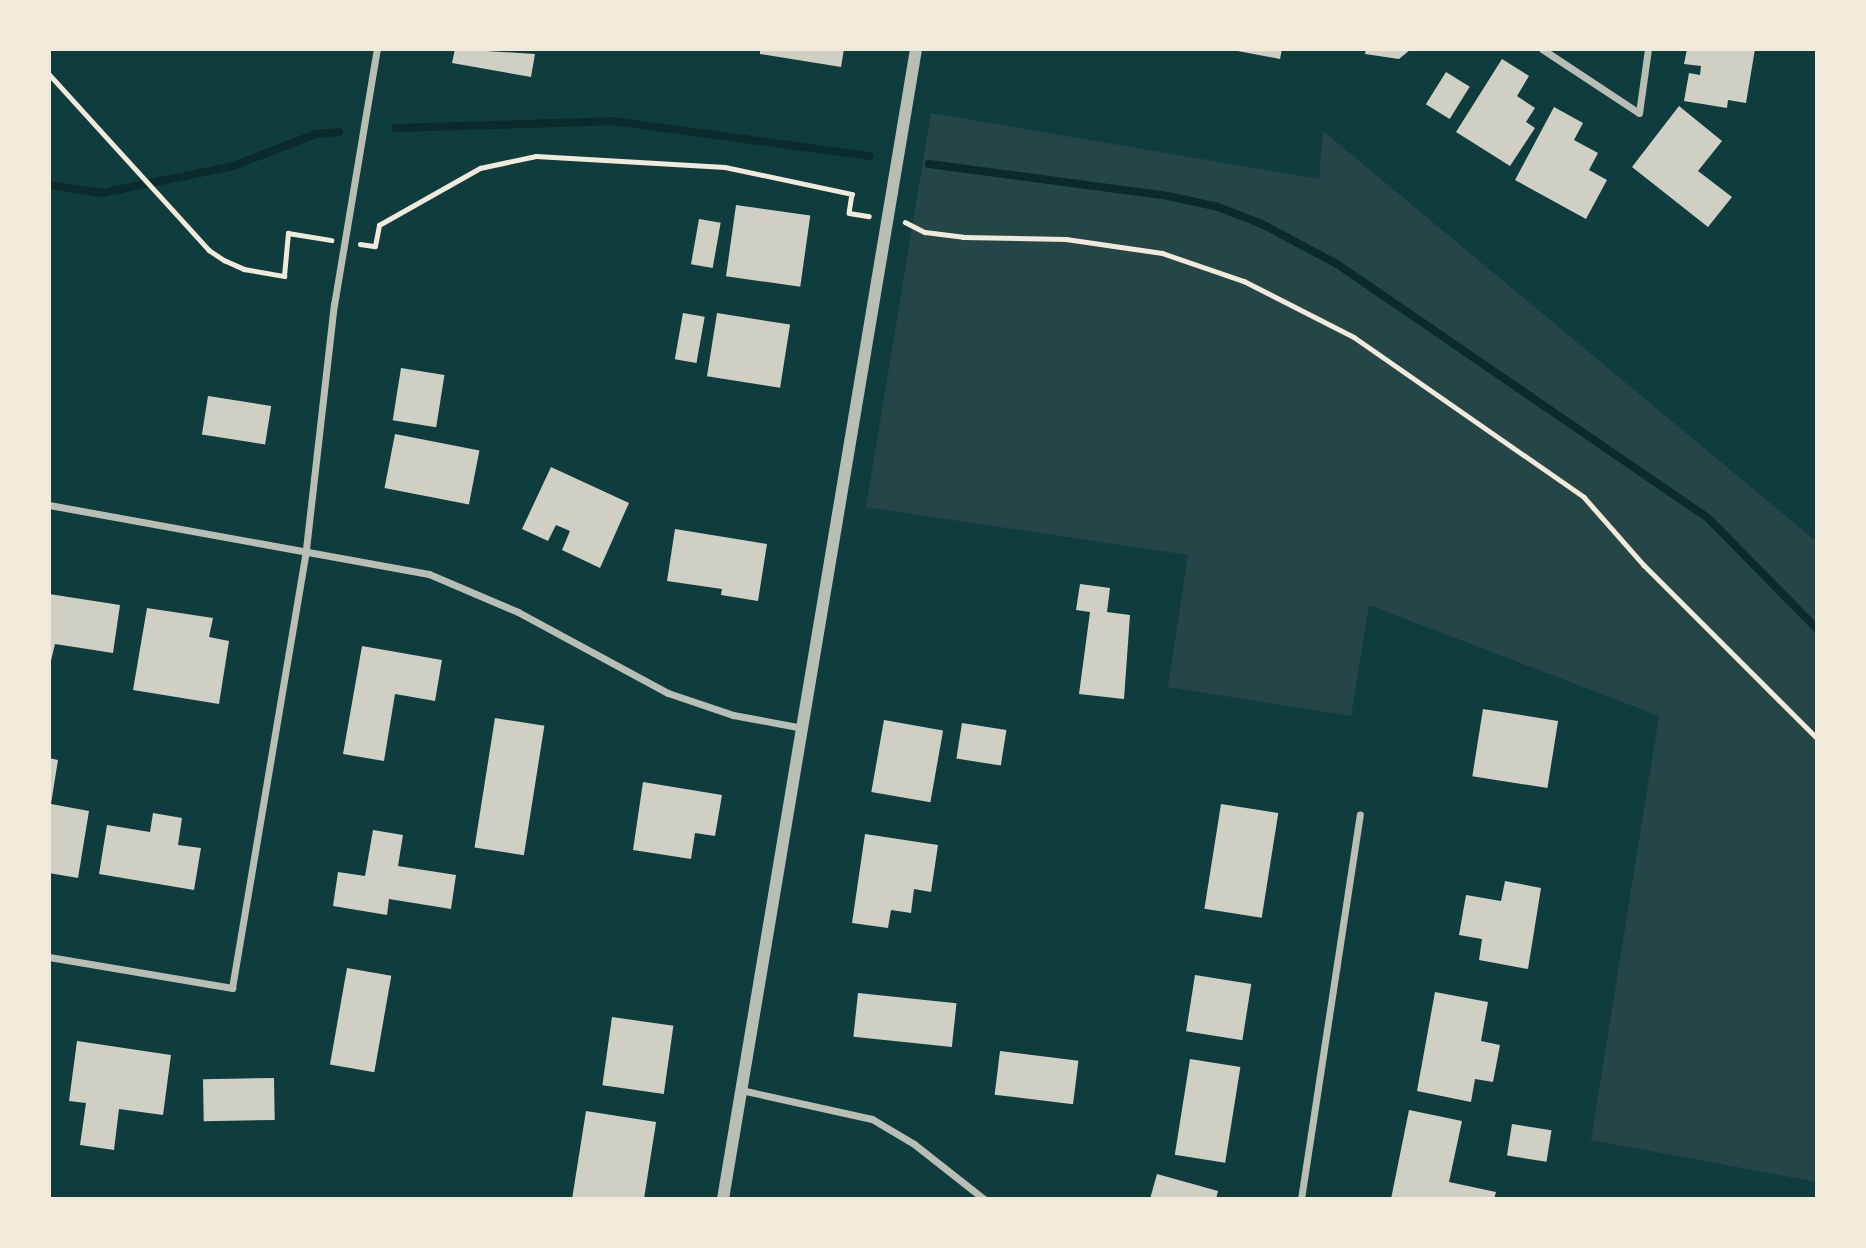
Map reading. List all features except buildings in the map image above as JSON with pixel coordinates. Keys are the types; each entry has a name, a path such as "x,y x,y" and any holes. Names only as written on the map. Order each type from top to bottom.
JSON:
{"street":[{"path":"49,957 232,988 306,549 334,305 377,49"},
{"path":"723,1199 916,49"},
{"path":"1542,49 1639,113 1648,49"},
{"path":"49,505 306,549 429,574 518,612 668,693 733,715 803,727"},
{"path":"1301,1199 1360,815"},
{"path":"740,1090 872,1119 914,1144 984,1199"}],"path":[{"path":"49,74 181,221 224,260 244,269 284,276 288,233 323,238"},
{"path":"367,245 375,246 379,225 469,173 536,156 725,167 852,194 849,213 863,215"},
{"path":"910,223 943,235 1097,242 1194,262 1244,281 1354,337 1584,497 1644,565 1817,738"}],"shaded area":[{"path":"931,113 1319,179 1323,131 1817,542 1817,1182 1591,1140 1659,716 1369,605 1351,716 1168,687 1188,555 866,507"}],"waterway":[{"path":"396,128 613,121 870,156"},
{"path":"49,185 102,193 233,166 316,134 339,132"},
{"path":"929,164 1168,196 1218,207 1262,224 1337,264 1708,518 1817,629"}]}
